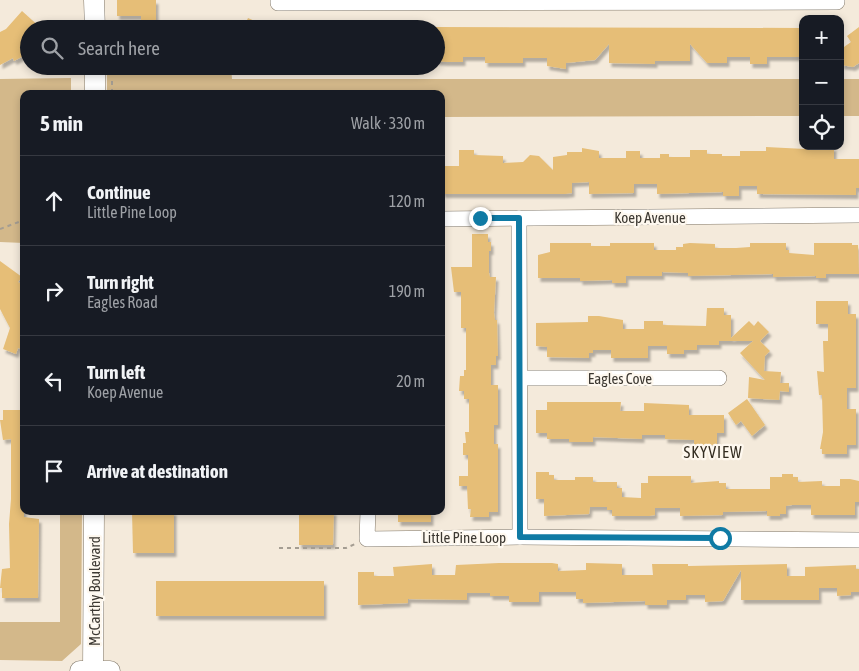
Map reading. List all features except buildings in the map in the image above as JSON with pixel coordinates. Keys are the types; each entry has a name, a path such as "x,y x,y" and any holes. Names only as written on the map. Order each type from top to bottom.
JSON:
{"main road":[{"path":"94,0 95,20"},
{"path":"95,75 95,90"},
{"name":"McCarthy Boulevard","path":"93,671 94,515"},
{"path":"80,671 110,671"}],"street":[{"path":"278,0 278,3 838,2 838,0"},
{"name":"Koep Avenue","path":"445,219 859,215"},
{"path":"519,218 520,537"},
{"name":"Eagles Cove","path":"521,378 719,378"},
{"path":"367,539 368,515"},
{"name":"Little Pine Loop","path":"367,539 520,537 859,540"}],"path":[{"path":"0,229 20,222"},
{"path":"279,548 346,548 367,539"}],"shaded area":[{"path":"107,75 232,75 232,79 799,79 799,116 445,117 445,90 107,90"},
{"path":"71,78 71,90 20,90 20,243 0,242 0,79"},
{"path":"844,79 859,79 859,116 844,116"},
{"path":"60,515 82,515 81,644 62,661 0,660 0,622 60,622"}],"district":[{"name":"SKYVIEW","path":"713,452"}],"route":[{"path":"480,218 519,218 520,537 720,538"}]}
